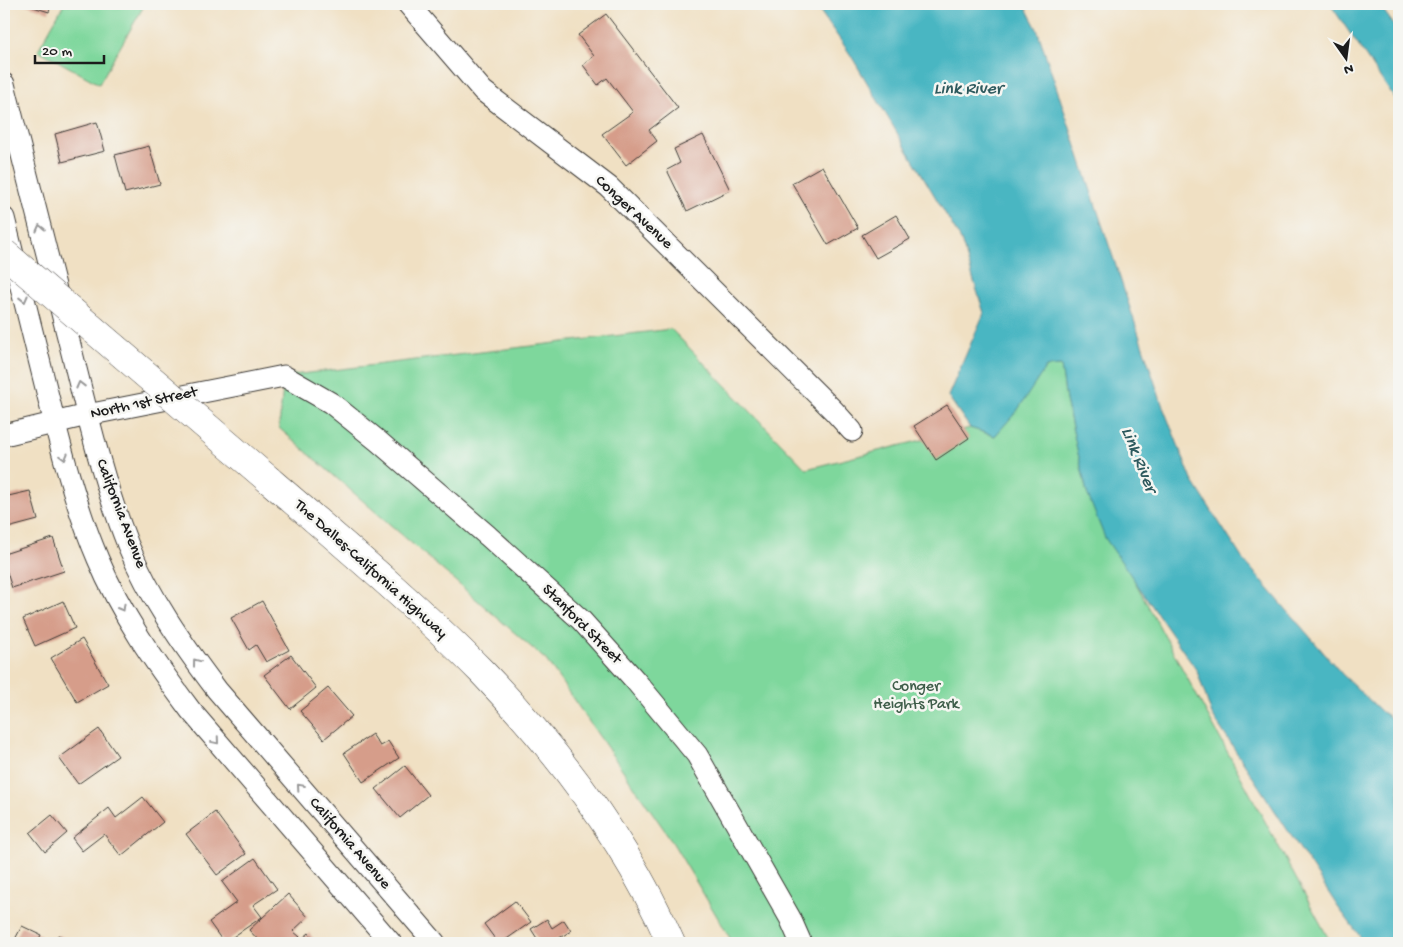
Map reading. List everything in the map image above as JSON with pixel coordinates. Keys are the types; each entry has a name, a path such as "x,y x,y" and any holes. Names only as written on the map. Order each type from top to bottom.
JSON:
{"highway":[{"name":"The Dalles-California Highway","path":"4,253 269,480 433,624 482,672 529,724 569,773 605,824 639,879 671,943"}],"street":[{"name":"Conger Avenue","path":"408,4 483,91 610,187 852,431"},
{"name":"California Avenue","path":"4,84 100,462 129,546 148,586 169,623 222,696 434,943"},
{"name":"California Avenue","path":"4,218 68,472 98,559 118,601 141,641 191,711 390,943"},
{"name":"North 1st Street","path":"4,435 87,415 284,376"},
{"name":"Stanford Street","path":"284,376 331,403 378,441 581,620 634,679 697,755 790,918 801,943"},
{"path":"390,943 415,921"}],"green space":[{"path":"64,4 145,4 99,84 38,50"},
{"name":"Conger Heights Park","path":"671,329 806,469 970,428 995,436 1046,367 1061,366 1066,400 1087,493 1331,943 733,943 668,835 546,660 279,428 284,376"}],"water":[{"name":"Link River","path":"815,4 1024,4 1037,29 1163,407 1192,480 1242,558 1342,674 1382,712 1399,723 1399,943 1365,943 1338,907 1212,715 1197,671 1105,538 1087,493 1066,400 1061,366 1046,367 1017,411 995,436 970,428 948,396 984,313 961,240 850,54"},
{"path":"1330,4 1379,4 1399,32 1399,105"}],"building":[{"path":"24,4 51,4 49,12"},
{"path":"606,14 678,108 649,130 657,141 626,165 602,134 633,112 607,78 598,85 583,65 594,56 578,35"},
{"path":"97,122 105,151 62,162 55,134"},
{"path":"703,135 730,190 687,211 667,170 680,163 674,149"},
{"path":"149,146 160,184 125,193 115,155"},
{"path":"822,166 858,228 828,245 792,183"},
{"path":"896,215 910,239 876,258 862,235"},
{"path":"947,405 969,438 936,460 914,426"},
{"path":"30,491 38,520 4,529 4,497"},
{"path":"53,538 64,571 12,588 4,563 4,554"},
{"path":"63,601 75,628 35,646 23,619"},
{"path":"262,601 289,650 266,662 256,645 249,650 231,618"},
{"path":"82,639 108,684 77,702 51,658"},
{"path":"291,655 316,688 290,709 264,675"},
{"path":"328,688 352,716 324,739 300,711"},
{"path":"99,729 118,756 78,784 59,758"},
{"path":"372,734 380,746 388,741 399,758 363,782 344,753"},
{"path":"405,766 428,795 400,818 376,789"},
{"path":"143,797 163,822 121,856 104,834 82,851 72,838 109,808 116,818"},
{"path":"215,812 246,854 217,875 186,834"},
{"path":"52,815 67,833 45,852 30,833"},
{"path":"255,858 277,889 253,905 262,917 224,943 209,922 237,902 222,882"},
{"path":"288,894 308,917 293,931 300,937 293,943 261,943 249,930"},
{"path":"515,901 531,922 501,943 498,943 484,924"},
{"path":"547,919 552,928 564,920 571,931 551,943 540,943 531,929"},
{"path":"22,926 41,935 37,943 13,943"},
{"path":"309,933 317,943 297,943"},
{"path":"58,935 76,943 53,943"}]}
